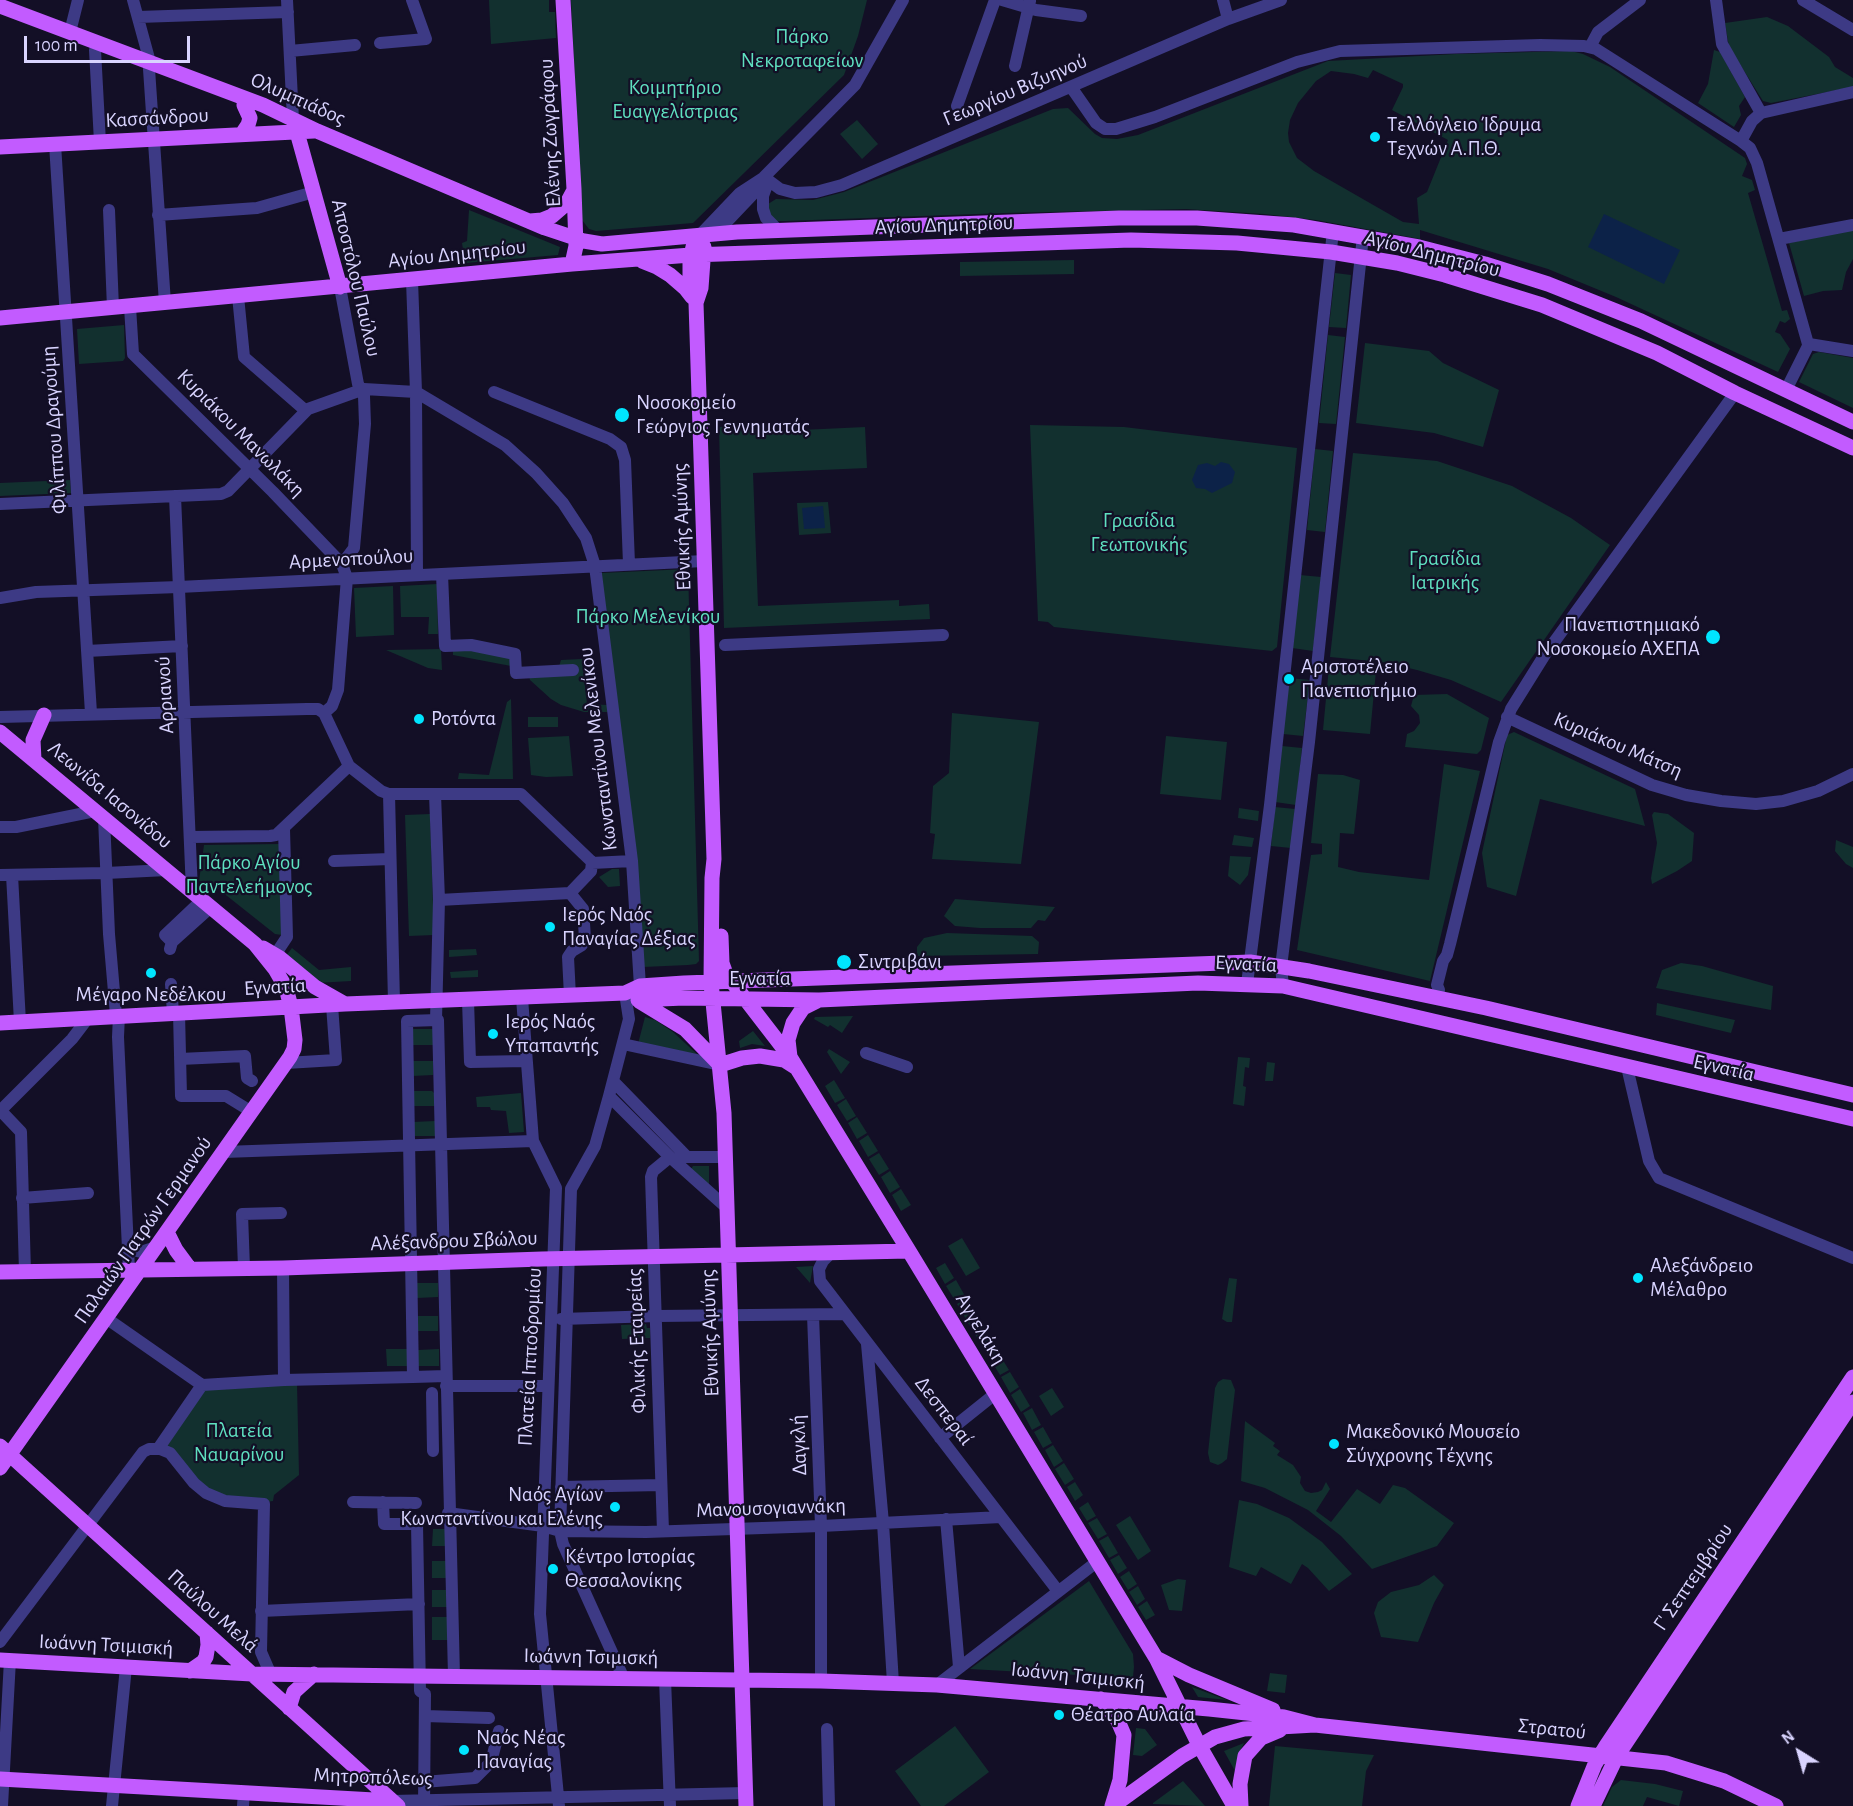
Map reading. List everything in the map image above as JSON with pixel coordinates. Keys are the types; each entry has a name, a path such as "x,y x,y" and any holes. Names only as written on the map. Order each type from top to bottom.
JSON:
{"main road":[{"name":"Ελένης Ζωγράφου","path":"563,0 576,238 572,264"},
{"name":"Ολυμπιάδος","path":"0,6 70,32 244,105 316,131 576,238"},
{"name":"Ολυμπιάδος","path":"0,14 95,50 264,105 295,125"},
{"path":"242,134 250,118 244,105"},
{"name":"Κασσάνδρου","path":"0,147 242,134 295,125"},
{"name":"Αποστόλου Παύλου","path":"295,125 340,287"},
{"path":"530,221 552,216 567,203 574,189"},
{"name":"Αγίου Δημητρίου","path":"576,238 602,244 778,230 1174,218 1269,222 1333,231 1456,256 1557,287 1615,309 1853,422"},
{"name":"Εθνικής Αμύνης","path":"696,303 702,273 694,244 709,234"},
{"name":"Αγίου Δημητρίου","path":"0,318 630,259 727,253 1131,240 1215,242 1331,252 1361,257 1425,270 1542,305 1657,353 1735,393 1853,448"},
{"path":"702,273 707,262 727,253"},
{"name":"Εθνικής Αμύνης","path":"697,255 691,286 696,303 714,859 711,982 720,1065 725,1156 746,1800"},
{"path":"630,259 652,264 666,272 686,288 696,303"},
{"path":"34,760 33,740 44,715"},
{"name":"Λεωνίδα Ιασονίδου","path":"0,732 255,944"},
{"name":"Εθνικής Αμύνης","path":"714,859 719,878 722,963 732,982"},
{"path":"255,944 275,955 339,1004"},
{"path":"255,944 282,979 291,1007"},
{"name":"Εγνατία","path":"0,1023 339,1004 634,993 711,982 1250,962 1438,994 1853,1095"},
{"name":"Αγγελάκη","path":"732,982 794,1063 1098,1561 1156,1658 1199,1745 1234,1806"},
{"name":"Εγνατία","path":"634,993 712,1000 819,1000 1198,983 1283,986 1853,1119"},
{"path":"634,993 685,1029 720,1065 742,1058 760,1056 794,1063"},
{"path":"794,1063 788,1040 793,1023 804,1008 819,1000"},
{"name":"Παλαιών Πατρών Γερμανού","path":"0,1468 5,1450 106,1318 135,1270 167,1232 286,1063 295,1047 291,1007"},
{"path":"167,1232 176,1250 190,1269"},
{"name":"Αλέξανδρου Σβώλου","path":"0,1272 283,1268 561,1258 909,1251"},
{"path":"105,1270 113,1284 116,1304"},
{"name":"Γ' Σεπτεμβρίου","path":"1578,1806 1600,1755 1668,1666 1811,1452 1853,1377"},
{"name":"Γ' Σεπτεμβρίου","path":"1811,1452 1853,1402"},
{"name":"Παύλου Μελά","path":"5,1450 395,1803"},
{"path":"190,1671 206,1657 207,1633"},
{"path":"1156,1658 1239,1697 1315,1725"},
{"name":"Ιωάννη Τσιμισκή","path":"5,1660 252,1674 893,1683 1180,1707"},
{"name":"Γ' Σεπτεμβρίου","path":"1593,1806 1617,1756 1668,1666"},
{"path":"289,1708 294,1692 314,1674"},
{"path":"1101,1699 1118,1721 1124,1735 1120,1780 1112,1806"},
{"name":"Στρατού","path":"1180,1707 1284,1717 1315,1725 1666,1763 1702,1773 1776,1806"},
{"path":"1240,1806 1242,1764 1252,1746 1270,1733 1315,1725"},
{"name":"Στρατού","path":"1112,1806 1199,1745 1215,1737 1238,1730 1315,1725"},
{"name":"Μητροπόλεως","path":"2,1779 113,1785 243,1799 395,1803"}],"street":[{"path":"70,32 78,0"},
{"path":"133,0 149,66 165,303"},
{"path":"892,19 895,0"},
{"path":"709,234 740,193 766,179 855,85 903,0"},
{"path":"957,106 995,0"},
{"path":"1002,0 1081,16"},
{"path":"1223,0 1228,19"},
{"name":"Γεωργίου Βιζυηνού","path":"766,179 780,189 791,192 823,191 842,185 1228,19 1281,0"},
{"path":"1590,47 1598,32 1640,0"},
{"path":"1716,0 1722,44 1761,113"},
{"path":"1803,0 1853,30"},
{"path":"1015,66 1029,4"},
{"path":"380,43 426,39 414,5"},
{"path":"138,17 288,6"},
{"name":"Αποστόλου Παύλου","path":"288,6 295,125"},
{"path":"290,51 355,45"},
{"path":"1071,87 1096,123 1105,129 1116,129 1155,117 1297,62 1329,53 1507,45 1590,47 1612,57 1750,148 1756,159 1808,344 1785,390"},
{"path":"95,50 99,142"},
{"path":"1741,141 1752,121 1761,113 1853,92"},
{"name":"Φιλίππου Δραγούμη","path":"55,144 91,713"},
{"path":"766,179 763,209 766,218 778,230"},
{"path":"158,214 257,208 314,192"},
{"path":"109,210 114,308"},
{"path":"1779,239 1853,225"},
{"path":"1247,984 1270,805 1333,231"},
{"path":"1283,986 1281,967 1301,807 1363,236"},
{"path":"412,279 416,392 417,574"},
{"name":"Αποστόλου Παύλου","path":"340,287 358,384 365,405 354,548 342,564"},
{"path":"238,296 244,357 306,411"},
{"name":"Κυριάκου Μανωλάκη","path":"130,306 133,354 342,564 347,579"},
{"path":"1808,344 1853,351"},
{"name":"Κωνσταντίνου Μελενίκου","path":"175,496 221,494 228,491 306,411 361,390 416,392 505,445 536,473 563,503 582,532 595,566 632,861 634,993 623,1044 595,1146 571,1189"},
{"path":"494,392 610,438 621,447 625,460 629,564"},
{"path":"1438,994 1437,986 1443,961 1448,955 1507,717 1544,656 1735,393"},
{"path":"0,504 175,496"},
{"name":"Αρριανού","path":"175,496 190,837 202,899"},
{"name":"Αρμενοπούλου","path":"0,598 36,592 705,561"},
{"path":"442,574 445,646 471,645 515,654 516,673 573,670"},
{"path":"324,713 332,706 338,690 347,579"},
{"path":"725,645 943,635"},
{"path":"87,651 182,646"},
{"path":"0,717 312,709 324,713 349,766 371,785 388,794 520,794 582,851 591,869"},
{"name":"Κυριάκου Μάτση","path":"1507,717 1652,785 1686,795 1721,801 1756,804 1783,801 1818,791 1853,774"},
{"path":"190,837 270,836 284,829 349,766"},
{"path":"388,794 394,1002"},
{"path":"435,794 439,900 436,1020 438,1020 454,1676"},
{"path":"0,827 16,827 100,814 117,1015 128,1244 135,1270"},
{"path":"275,955 287,938 284,829"},
{"path":"334,861 390,859"},
{"path":"439,900 570,893 591,869 632,861"},
{"path":"20,1022 6,875 167,870"},
{"path":"570,893 583,909 585,938 582,945 572,951 568,957 570,996"},
{"path":"171,946 165,935 202,899"},
{"path":"171,984 176,1013 181,1096 226,1096 252,1112"},
{"path":"522,998 533,1141 556,1188 571,1189"},
{"path":"468,1000 470,1062 526,1061"},
{"path":"286,1063 336,1060 339,1004"},
{"path":"25,1272 21,1132 0,1111 72,1039 88,1018"},
{"path":"413,1377 407,1021 436,1020"},
{"path":"623,1044 720,1065"},
{"path":"866,1053 907,1067"},
{"path":"180,1059 245,1056 247,1078 252,1081"},
{"path":"1627,1067 1649,1161 1660,1179 1853,1258"},
{"path":"613,1081 687,1157"},
{"path":"609,1096 670,1157 727,1208"},
{"path":"224,1152 533,1141"},
{"path":"670,1157 725,1156"},
{"name":"Φιλικής Εταιρείας","path":"663,1531 651,1174 670,1157"},
{"name":"Πλατεία Ιπποδρομίου","path":"556,1188 567,1319 560,1531"},
{"name":"Πλατεία Ιπποδρομίου","path":"559,1802 540,1624 551,1319 571,1189"},
{"path":"22,1198 88,1192"},
{"path":"243,1268 242,1214 281,1213"},
{"path":"128,1244 135,1251 141,1252 156,1247"},
{"name":"Δεσπεραί","path":"831,1253 820,1266 818,1277 1058,1591"},
{"path":"283,1268 284,1380"},
{"path":"551,1319 845,1314"},
{"name":"Δαγκλή","path":"813,1315 821,1526 820,1681"},
{"path":"106,1318 202,1385 284,1380 413,1377 548,1386"},
{"path":"867,1343 883,1523 893,1683"},
{"path":"153,1449 202,1385"},
{"path":"432,1393 433,1451"},
{"path":"940,1437 995,1394"},
{"path":"0,1642 143,1452 153,1449 170,1452 194,1484 206,1493 225,1501 264,1504 261,1652 271,1674"},
{"path":"561,1488 661,1485"},
{"path":"353,1502 416,1503"},
{"path":"383,1502 384,1524 417,1524 420,1691 425,1694 424,1804"},
{"name":"Μανουσογιαννάκη","path":"449,1513 543,1526 560,1531 738,1529 1001,1516"},
{"path":"946,1519 959,1667"},
{"path":"560,1531 563,1544 624,1679"},
{"path":"937,1685 1098,1561"},
{"path":"261,1611 419,1604"},
{"path":"2,1806 5,1660"},
{"path":"112,1806 126,1667"},
{"path":"664,1679 669,1801"},
{"path":"425,1716 489,1718"},
{"path":"827,1729 829,1806"},
{"path":"423,1782 475,1778 491,1762 499,1731"},
{"name":"Μητροπόλεως","path":"395,1803 746,1800"}],"green space":[{"path":"489,0 549,0 549,12 555,12 556,38 491,44"},
{"name":"Κοιμητήριο Ευαγγελίστριας","path":"571,0 867,0 858,36 844,75 693,223 596,231 589,229 582,220"},
{"path":"1767,17 1788,26 1829,57 1835,67 1853,78 1853,87 1771,103 1763,101 1729,47 1725,23"},
{"path":"1714,50 1720,52 1745,97 1739,106 1741,115 1734,127 1698,103 1708,84"},
{"path":"1571,51 1583,54 1610,67 1745,158 1747,164 1742,176 1752,180 1755,190 1748,193 1782,311 1787,310 1790,319 1785,323 1780,321 1775,332 1780,334 1790,349 1778,372 1616,297 1548,269 1420,230 1420,239 1316,220 1186,209 786,221 775,221 768,212 768,204 776,199 813,200 844,192 1053,109 1068,108 1095,134 1102,138 1117,139 1138,135 1328,61","holes":["1373,70 1403,84 1392,110 1448,140 1427,192 1417,198 1419,224 1403,222 1314,171 1297,158 1289,142 1290,120 1298,103 1316,81 1331,71 1368,78"]},
{"path":"857,120 878,144 862,159 840,134"},
{"path":"469,210 560,247 558,255 465,263 462,243 467,241"},
{"path":"1853,229 1853,259 1846,272 1842,290 1823,291 1804,296 1789,243"},
{"path":"1074,260 1074,274 960,276 960,262"},
{"path":"1335,273 1351,275 1346,328 1329,327"},
{"path":"124,325 125,358 123,361 79,364 77,329"},
{"path":"1328,335 1345,337 1336,424 1319,423"},
{"path":"1365,343 1429,351 1443,363 1499,390 1483,447 1434,433 1356,423"},
{"path":"1819,352 1853,358 1853,408 1799,382 1813,354"},
{"path":"758,425 759,432 865,427 867,468 753,473 758,606 899,600 899,606 929,604 930,619 724,628 719,427"},
{"name":"Γρασίδια Γεωπονικής","path":"1030,425 1124,427 1297,448 1277,647 1272,651 1054,627 1048,622 1038,621"},
{"path":"1315,449 1333,451 1325,532 1307,530"},
{"name":"Γρασίδια Ιατρικής","path":"1353,453 1437,461 1512,486 1571,518 1610,545 1501,702 1451,680 1417,670 1382,662 1330,657"},
{"path":"70,480 71,493 0,496 0,483"},
{"path":"828,502 831,533 799,535 797,503"},
{"name":"Πάρκο Μελενίκου","path":"688,569 699,961 688,965 643,967 601,573"},
{"path":"1300,575 1321,577 1313,651 1292,648"},
{"path":"437,584 438,634 428,634 429,617 401,617 400,586"},
{"path":"393,586 394,635 356,637 354,588"},
{"path":"441,649 442,670 428,668 386,650"},
{"path":"467,649 511,656 511,666 453,655 453,650"},
{"path":"582,659 587,704 607,705 608,712 584,712 561,705 530,680 529,676 557,673 561,660"},
{"path":"1329,667 1376,671 1370,734 1323,730"},
{"path":"1289,678 1310,680 1303,736 1283,734"},
{"path":"1447,694 1489,718 1481,750 1477,754 1405,747 1407,734 1414,731 1420,723 1419,715 1411,706 1414,695"},
{"path":"511,699 513,779 458,779 459,773 489,775 507,702"},
{"path":"952,713 1039,722 1021,864 932,859 935,834 930,833 933,786 949,773"},
{"path":"528,717 558,717 558,727 528,727"},
{"path":"1514,732 1635,789 1645,826 1540,799 1516,896 1487,887 1482,853 1507,735"},
{"path":"569,736 573,776 531,775 528,738"},
{"path":"1166,736 1227,742 1221,800 1160,794"},
{"path":"1282,746 1302,748 1296,805 1275,802"},
{"path":"1444,764 1480,771 1430,981 1297,950 1311,855 1322,854 1322,844 1311,843 1318,774 1343,775 1360,780 1354,834 1340,833 1338,867 1359,872 1429,880"},
{"path":"1275,807 1295,809 1291,848 1271,846"},
{"path":"1239,808 1259,811 1258,821 1238,818"},
{"path":"1654,812 1668,814 1694,833 1692,861 1652,884 1657,843 1652,815"},
{"path":"430,814 434,935 409,936 405,815"},
{"path":"1234,835 1254,838 1252,847 1232,845"},
{"path":"1836,840 1853,847 1853,868 1846,864 1835,851"},
{"name":"Πάρκο Αγίου Παντελεήμονος","path":"279,844 282,935 275,934 212,884 199,881 204,845"},
{"path":"1230,856 1251,857 1248,875 1240,885 1228,876"},
{"path":"612,869 619,869 620,886 608,887 599,877"},
{"path":"955,899 1055,907 1045,921 1038,920 1031,928 955,926 944,916"},
{"path":"947,933 1032,936 1039,942 1038,954 917,956 917,947 924,938"},
{"path":"292,948 319,970 351,967 351,981 316,983 285,957"},
{"path":"476,949 477,955 449,957 449,950"},
{"path":"1681,963 1702,966 1773,986 1771,1010 1656,988 1662,970"},
{"path":"478,970 478,977 451,978 450,972"},
{"path":"1657,1003 1735,1020 1731,1033 1656,1015"},
{"path":"853,1016 842,1033 814,1019 815,1017"},
{"path":"645,1017 655,1020 673,1032 698,1055 638,1044"},
{"path":"412,1029 433,1029 433,1045 412,1045"},
{"path":"753,1031 765,1046 752,1044 740,1048 739,1041"},
{"path":"829,1049 850,1062 841,1074 827,1052"},
{"path":"1238,1057 1250,1058 1249,1068 1245,1067 1244,1106 1233,1104"},
{"path":"412,1061 433,1061 433,1075 412,1076"},
{"path":"1267,1062 1275,1063 1273,1081 1265,1081"},
{"path":"834,1080 845,1098 835,1103 825,1086"},
{"path":"414,1091 432,1091 434,1106 414,1106"},
{"path":"521,1093 524,1132 509,1133 506,1111 477,1107 476,1097"},
{"path":"846,1099 856,1116 847,1121 837,1105"},
{"path":"857,1117 867,1133 857,1139 848,1123"},
{"path":"435,1121 435,1136 414,1136 413,1122"},
{"path":"868,1135 878,1151 868,1157 859,1141"},
{"path":"879,1153 889,1169 879,1175 869,1159"},
{"path":"693,1166 709,1166 709,1186 691,1169"},
{"path":"890,1171 900,1187 890,1193 881,1177"},
{"path":"901,1189 911,1205 901,1211 892,1195"},
{"path":"962,1238 980,1268 966,1276 948,1246"},
{"path":"945,1263 954,1278 945,1284 936,1268"},
{"path":"813,1266 810,1283 796,1267"},
{"path":"1229,1278 1237,1279 1232,1322 1222,1319"},
{"path":"956,1280 965,1296 956,1302 946,1286"},
{"path":"417,1283 438,1283 438,1297 417,1298"},
{"path":"966,1298 976,1315 967,1321 957,1304"},
{"path":"418,1316 438,1316 438,1331 418,1331"},
{"path":"978,1317 987,1333 978,1339 968,1323"},
{"path":"646,1324 647,1328 650,1328 650,1338 622,1339 621,1325"},
{"path":"988,1335 998,1351 989,1357 979,1341"},
{"path":"386,1349 412,1349 412,1366 387,1366"},
{"path":"439,1349 439,1366 418,1366 418,1350"},
{"path":"999,1354 1009,1370 1000,1375 990,1359"},
{"path":"1010,1372 1019,1387 1010,1393 1001,1377"},
{"path":"1223,1379 1231,1380 1235,1390 1227,1459 1218,1465 1210,1462 1208,1453 1215,1388"},
{"name":"Πλατεία Ναυαρίνου","path":"297,1383 299,1475 274,1495 273,1501 252,1504 225,1501 158,1449 202,1385"},
{"path":"1052,1388 1064,1407 1051,1416 1039,1396"},
{"path":"1020,1389 1030,1406 1021,1412 1011,1395"},
{"path":"1032,1408 1041,1425 1032,1430 1023,1413"},
{"path":"1245,1421 1275,1443 1273,1446 1280,1451 1277,1455 1293,1465 1301,1477 1300,1483 1305,1491 1318,1492 1322,1490 1326,1482 1330,1489 1316,1511 1331,1522 1357,1489 1380,1504 1393,1485 1405,1488 1454,1523 1437,1546 1372,1569 1341,1536 1308,1510 1265,1488 1241,1481"},
{"path":"1043,1427 1052,1443 1043,1448 1034,1432"},
{"path":"1053,1445 1063,1461 1054,1467 1045,1450"},
{"path":"1064,1463 1074,1479 1065,1485 1055,1469"},
{"path":"1075,1482 1083,1495 1075,1501 1067,1487"},
{"path":"1239,1500 1257,1504 1289,1518 1322,1542 1352,1574 1329,1591 1302,1564 1291,1584 1261,1567 1256,1576 1229,1567"},
{"path":"1088,1502 1096,1516 1087,1521 1079,1508"},
{"path":"1130,1516 1151,1551 1138,1560 1116,1525"},
{"path":"1097,1518 1107,1534 1098,1539 1088,1523"},
{"path":"433,1529 448,1529 448,1546 432,1546"},
{"path":"1108,1536 1118,1553 1109,1558 1099,1541"},
{"path":"1119,1555 1127,1568 1118,1574 1110,1560"},
{"path":"432,1561 449,1561 449,1578 432,1578"},
{"path":"1129,1571 1137,1584 1128,1590 1120,1577"},
{"path":"1434,1575 1444,1585 1418,1642 1381,1637 1374,1613 1378,1602 1391,1592 1419,1585"},
{"path":"1178,1579 1186,1580 1182,1611 1169,1610 1161,1585"},
{"path":"1089,1581 1133,1654 1133,1677 970,1669"},
{"path":"1138,1586 1145,1599 1137,1605 1129,1592"},
{"path":"432,1590 449,1590 449,1607 432,1607"},
{"path":"1147,1601 1155,1615 1146,1620 1138,1607"},
{"path":"432,1617 450,1617 450,1640 432,1640"},
{"path":"1270,1673 1287,1675 1285,1693 1267,1691"},
{"path":"1192,1687 1227,1700 1198,1697"},
{"path":"955,1726 989,1772 944,1806 921,1806 895,1771"},
{"path":"1136,1728 1145,1729 1157,1745 1142,1756 1133,1755"},
{"path":"1244,1743 1239,1753 1235,1771 1224,1751"},
{"path":"1275,1746 1374,1755 1366,1771 1362,1806 1269,1806"},
{"path":"1621,1780 1655,1784 1683,1791 1679,1806 1647,1797 1643,1806 1603,1806 1612,1787"},
{"path":"1183,1781 1205,1806 1153,1804 1153,1803"}],"water":[{"path":"1604,214 1680,250 1664,284 1588,247"},
{"path":"1221,462 1229,464 1235,472 1232,483 1212,493 1196,488 1192,480 1198,465 1207,463 1215,466"},
{"path":"823,506 825,528 804,529 802,508"}],"place":[{"name":"Τελλόγλειο Ίδρυμα Τεχνών Α.Π.Θ.","path":"1375,137"},
{"name":"Νοσοκομείο Γεώργιος Γεννηματάς","path":"622,415"},
{"name":"Πανεπιστημιακό Νοσοκομείο ΑΧΕΠΑ","path":"1713,637"},
{"name":"Αριστοτέλειο Πανεπιστήμιο","path":"1289,679"},
{"name":"Ροτόντα","path":"419,719"},
{"name":"Ιερός Ναός Παναγίας Δέξιας","path":"550,927"},
{"name":"Σιντριβάνι","path":"844,962"},
{"name":"Μέγαρο Νεδέλκου","path":"151,973"},
{"name":"Ιερός Ναός Υπαπαντής","path":"493,1034"},
{"name":"Αλεξάνδρειο Μέλαθρο","path":"1638,1278"},
{"name":"Μακεδονικό Μουσείο Σύγχρονης Τέχνης","path":"1334,1444"},
{"name":"Ναός Αγίων Κωνσταντίνου και Ελένης","path":"615,1507"},
{"name":"Κέντρο Ιστορίας Θεσσαλονίκης","path":"553,1569"},
{"name":"Θέατρο Αυλαία","path":"1059,1715"},
{"name":"Ναός Νέας Παναγίας","path":"464,1750"}],"park label":[{"name":"Πάρκο Νεκροταφείων","path":"802,49"}]}
